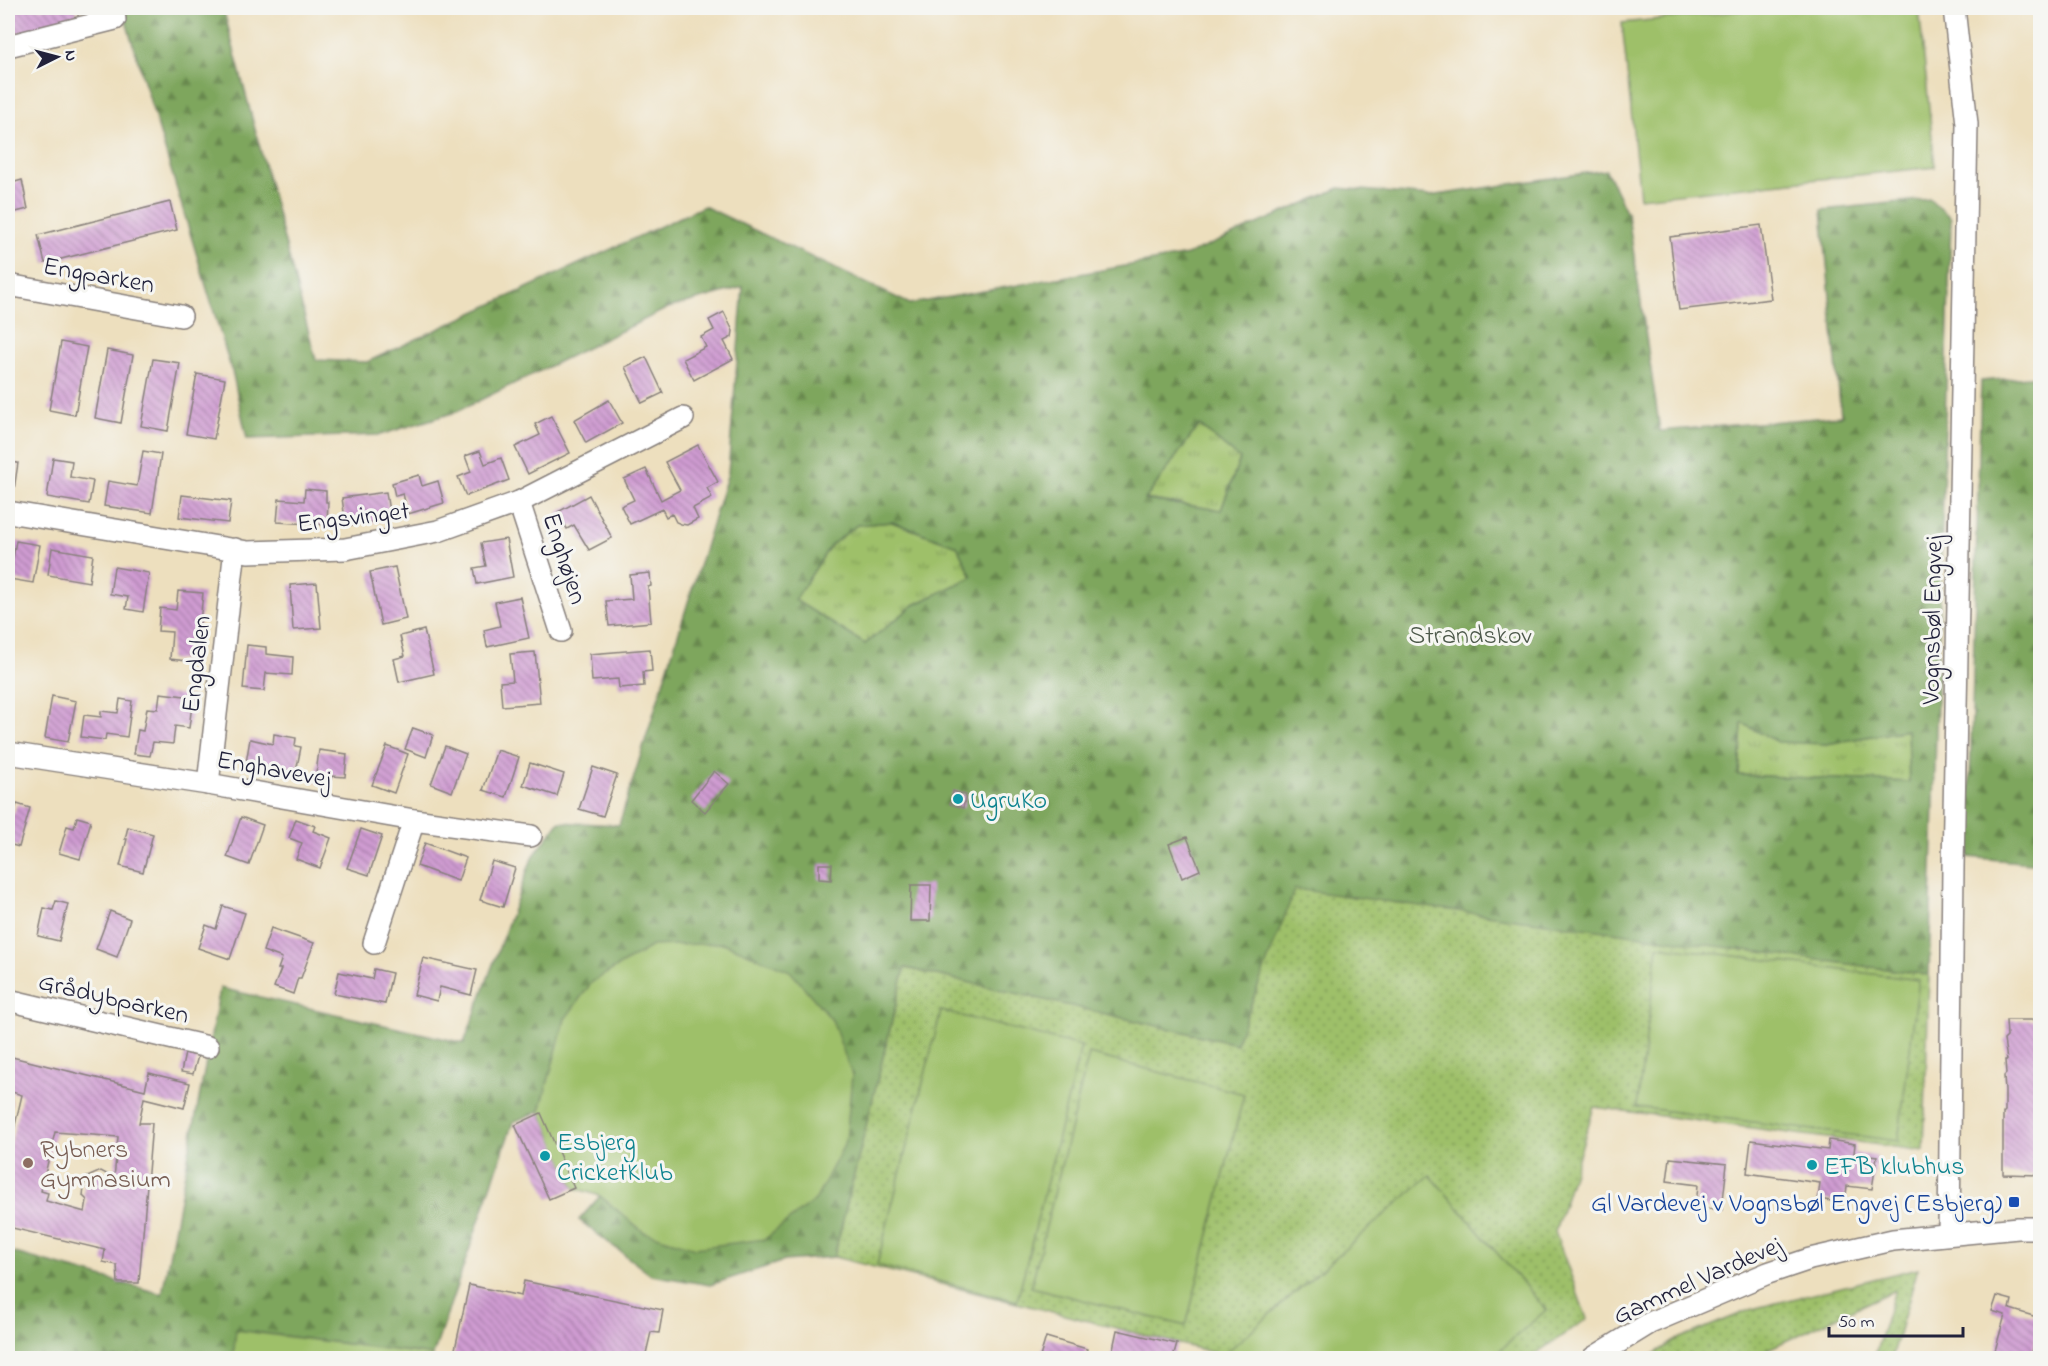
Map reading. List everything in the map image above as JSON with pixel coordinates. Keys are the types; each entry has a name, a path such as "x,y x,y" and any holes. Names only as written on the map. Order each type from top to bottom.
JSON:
{"street":[{"name":"Vognsbøl Engvej","path":"1949,1234 1953,867 1967,124 1954,8"},
{"path":"8,46 115,19"},
{"name":"Engparken","path":"8,285 181,316"},
{"name":"Engsvinget","path":"8,512 248,552 345,549 438,531 519,502 683,417"},
{"name":"Enghøjen","path":"519,502 561,631"},
{"name":"Engdalen","path":"208,784 235,549"},
{"name":"Enghavevej","path":"8,753 208,784 414,820 531,836"},
{"path":"374,943 414,820"},
{"name":"Grådybparken","path":"8,1000 208,1047"},
{"name":"Gammel Vardevej","path":"1593,1359 1650,1323 1768,1273 1810,1259 1893,1240 2040,1228"}],"green space":[{"name":"Strandskov","path":"122,8 223,8 316,360 367,362 704,206 910,304 1187,255 1339,188 1430,196 1606,170 1628,215 1660,431 1841,416 1822,210 1930,199 1951,218 1929,975 1295,890 1236,1044 905,968 834,1257 784,1261 710,1285 651,1275 579,1220 600,1196 644,1232 565,1019 540,1111 513,1122 433,1355 237,1330 233,1358 8,1358 8,1251 162,1294 220,988 464,1043 532,858 559,822 619,825 728,473 743,287 668,308 456,412 380,435 247,439 233,375","holes":["1199,425 1240,459 1221,510 1145,500","892,522 957,546 972,577 914,605 865,644 795,600 830,546 857,525","1742,723 1777,742 1826,744 1907,730 1909,782 1739,775"]},
{"path":"1767,8 1919,8 1935,167 1640,198 1622,23"},
{"path":"2040,376 2040,864 1968,857 1981,381"},
{"path":"1199,425 1240,459 1221,510 1145,499"},
{"path":"892,522 957,546 972,577 914,605 865,644 794,601 830,546 857,525"},
{"path":"1742,723 1826,744 1907,730 1909,782 1739,775"},
{"path":"1295,889 1929,975 1924,1151 1594,1107 1555,1232 1587,1319 1529,1358 1219,1358 1215,1353 834,1257 905,968 1236,1044"},
{"path":"723,943 790,971 832,1020 852,1075 846,1141 816,1199 765,1239 695,1248 644,1232 600,1196 574,1188 540,1111 565,1019 592,982 652,946"},
{"path":"1658,946 1919,980 1898,1141 1637,1107"},
{"path":"941,1011 1081,1046 1017,1301 877,1265"},
{"path":"1089,1054 1244,1094 1186,1326 1031,1287"},
{"path":"1430,1175 1546,1310 1491,1358 1221,1357"},
{"path":"1918,1268 1892,1358 1874,1358 1895,1290 1749,1358 1647,1358 1680,1338 1752,1309"},
{"path":"236,1330 433,1355 433,1358 233,1358"}],"building":[{"path":"8,8 76,8 79,19 8,36"},
{"path":"22,180 28,209 8,214 8,184"},
{"path":"170,202 177,230 45,263 38,235"},
{"path":"1761,225 1771,299 1679,310 1670,237"},
{"path":"724,312 733,331 732,337 724,341 733,359 694,380 683,359 706,347 701,337 714,330 709,320"},
{"path":"61,342 87,347 75,415 49,410"},
{"path":"107,350 133,355 121,423 95,418"},
{"path":"646,357 663,393 642,403 625,367"},
{"path":"153,359 180,363 168,431 141,426"},
{"path":"197,374 225,379 214,439 186,434"},
{"path":"609,400 622,423 586,443 574,420"},
{"path":"551,416 570,453 528,474 515,447 540,435 535,424"},
{"path":"698,445 718,482 707,488 712,498 693,508 698,519 687,525 681,524 676,522 672,514 666,517 662,509 630,524 621,506 634,500 624,479 646,469 661,500 680,490 665,462"},
{"path":"143,451 161,454 152,513 104,506 108,481 137,486"},
{"path":"480,451 485,464 501,458 509,480 466,496 458,477 471,472 465,456"},
{"path":"53,458 72,461 70,477 93,481 89,504 47,497"},
{"path":"8,462 18,463 14,490 8,489"},
{"path":"419,475 422,486 438,481 444,503 408,514 403,494 395,496 392,483"},
{"path":"305,489 326,491 327,525 277,522 279,499 304,501"},
{"path":"386,492 390,519 346,526 342,498"},
{"path":"182,495 231,501 228,523 179,517"},
{"path":"589,495 612,538 589,550 574,525 567,529 558,512"},
{"path":"506,539 513,577 477,584 474,568 486,566 481,543"},
{"path":"16,541 40,545 33,583 9,579"},
{"path":"52,548 93,555 89,582 48,575"},
{"path":"114,567 149,573 143,612 126,609 128,597 110,594"},
{"path":"395,567 406,619 381,625 370,572"},
{"path":"650,573 651,586 648,587 651,622 609,626 606,601 632,599 630,575"},
{"path":"317,583 321,628 293,630 290,585"},
{"path":"178,591 203,593 196,662 170,659 172,632 158,631 160,608 176,610"},
{"path":"520,597 529,638 487,647 484,630 500,626 495,602"},
{"path":"424,630 434,674 399,682 394,659 405,656 400,636"},
{"path":"247,645 266,647 266,654 293,657 292,675 266,673 264,691 243,689"},
{"path":"650,649 652,671 643,672 644,686 619,688 618,679 592,681 590,654"},
{"path":"535,652 540,703 502,706 500,682 513,681 510,654"},
{"path":"160,693 193,697 189,728 175,726 173,744 153,742 150,756 134,754 138,730 143,731 147,708 158,709"},
{"path":"52,696 76,701 68,742 45,738"},
{"path":"120,699 132,701 127,737 106,734 105,740 81,737 84,715 101,717 101,711 118,713"},
{"path":"8,711 11,711 9,731 8,731"},
{"path":"413,728 433,735 426,757 405,749"},
{"path":"274,734 296,738 295,746 301,747 296,772 246,763 250,739 273,744"},
{"path":"387,746 408,754 394,793 372,785"},
{"path":"445,746 466,754 452,792 431,784"},
{"path":"319,750 347,754 345,777 332,776 331,784 315,782"},
{"path":"497,750 519,757 506,797 483,790"},
{"path":"530,763 564,774 557,796 523,785"},
{"path":"593,767 617,775 603,816 579,809"},
{"path":"714,771 729,784 705,812 691,800"},
{"name":"UgruKo","path":"953,791 966,795 963,808 950,804"},
{"path":"17,804 30,808 19,847 8,844 8,814 13,815"},
{"path":"77,817 91,821 80,859 59,853 67,826 74,828"},
{"path":"241,817 263,825 249,865 227,857"},
{"path":"296,819 315,826 313,831 331,838 320,868 296,859 302,843 289,838"},
{"path":"128,827 153,834 143,872 120,866"},
{"path":"361,829 382,836 369,875 347,868"},
{"path":"1187,837 1200,870 1182,878 1169,844"},
{"path":"425,843 466,858 458,881 417,866"},
{"path":"492,861 515,868 503,907 480,900"},
{"path":"819,864 832,864 831,880 819,879"},
{"path":"911,885 931,885 930,921 910,921"},
{"path":"56,901 68,904 59,941 38,936 44,908 53,910"},
{"path":"223,906 245,913 230,959 198,948 206,925 216,929"},
{"path":"110,911 130,919 117,957 96,949"},
{"path":"271,928 314,943 293,994 274,987 281,969 278,969 282,958 263,951"},
{"path":"423,958 477,970 471,995 440,987 437,1001 414,995"},
{"path":"374,969 392,973 385,1004 334,994 339,972 372,979"},
{"path":"2006,1020 2040,1020 2040,1175 2003,1174"},
{"path":"185,1053 198,1056 193,1074 181,1072"},
{"name":"Rybners Gymnasium","path":"8,1056 145,1090 149,1073 190,1083 184,1108 144,1098 139,1123 152,1123 139,1283 118,1283 117,1265 103,1262 105,1250 8,1227 8,1155 22,1095 9,1091 12,1104 8,1110","holes":["55,1132 118,1137 114,1178 101,1171 85,1178 83,1196 87,1200 85,1212 46,1201 48,1193 41,1191"]},
{"name":"Esbjerg CricketKlub","path":"541,1113 574,1188 549,1199 515,1125"},
{"name":"EFB klubhus","path":"1751,1140 1828,1150 1829,1140 1855,1144 1854,1153 1877,1156 1872,1189 1847,1186 1845,1203 1818,1199 1820,1183 1747,1173"},
{"path":"1670,1158 1727,1164 1722,1210 1696,1207 1698,1185 1667,1181"},
{"path":"524,1281 663,1310 659,1333 651,1332 645,1358 453,1358 469,1285 521,1296"},
{"path":"1997,1296 2012,1300 2010,1309 2040,1318 2031,1358 1993,1358 2005,1315 1992,1311"},
{"path":"1117,1330 1177,1344 1173,1358 1111,1358"},
{"path":"1046,1337 1087,1349 1085,1358 1040,1357"}],"place":[{"name":"UgruKo","path":"958,799"},
{"name":"Esbjerg CricketKlub","path":"545,1156"},
{"name":"Rybners Gymnasium","path":"28,1163"},
{"name":"EFB klubhus","path":"1812,1165"},
{"name":"Gl Vardevej v Vognsbøl Engvej (Esbjerg)","path":"2014,1202"}]}
